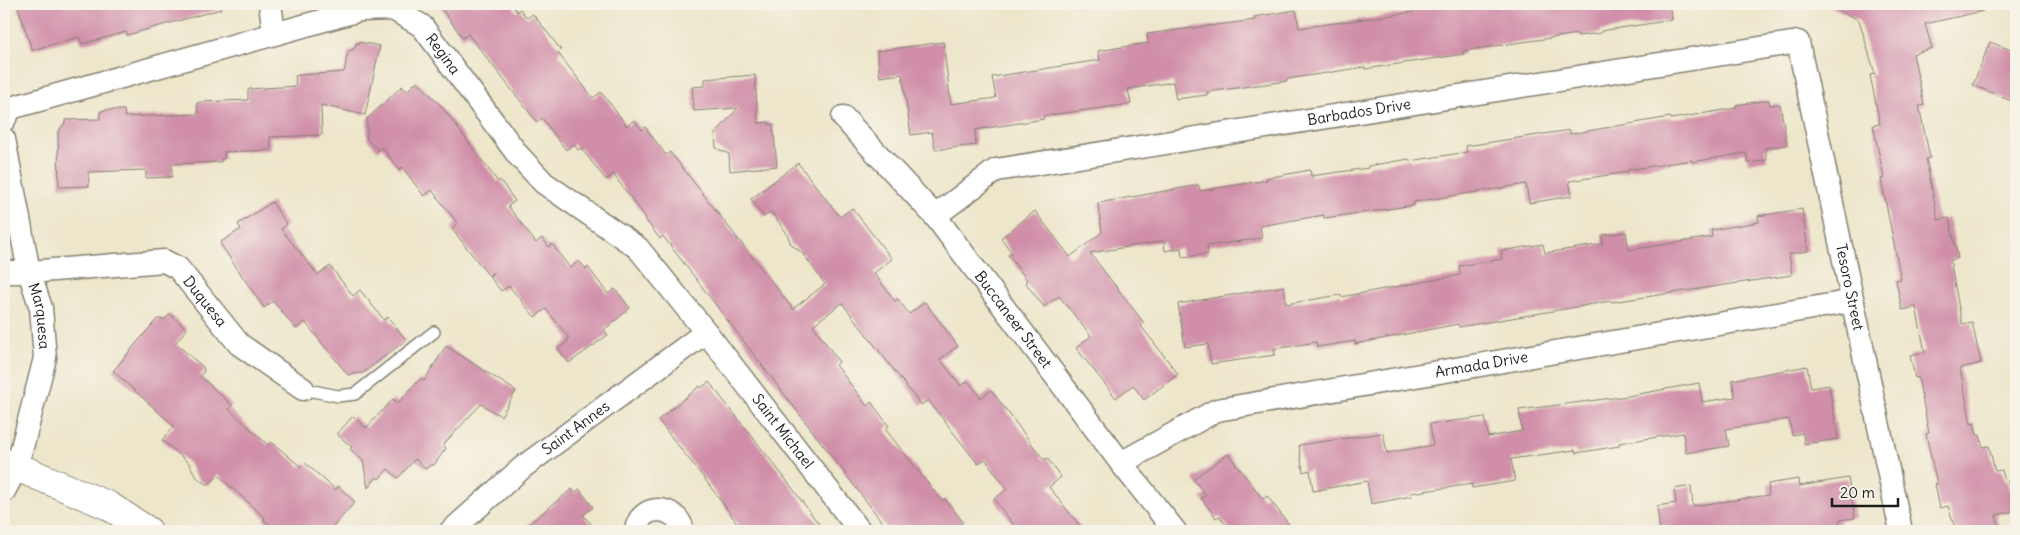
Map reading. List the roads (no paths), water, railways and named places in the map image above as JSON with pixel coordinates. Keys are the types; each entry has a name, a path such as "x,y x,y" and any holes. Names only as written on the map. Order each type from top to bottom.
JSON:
{"street":[{"path":"270,4 274,33"},
{"name":"Regina","path":"4,119 11,108 274,33 360,10 393,9 422,26 518,156 544,183 638,248 706,332"},
{"name":"Barbados Drive","path":"935,216 996,170 1798,42"},
{"name":"Tesoro Street","path":"1798,42 1901,531"},
{"name":"Buccaneer Street","path":"843,117 935,216 1121,463 1175,531"},
{"name":"Marquesa","path":"4,139 29,272 41,308 45,358 10,465 4,490"},
{"name":"Duquesa","path":"4,272 29,272 164,261 178,268 239,344 303,390"},
{"name":"Armada Drive","path":"1121,463 1217,410 1853,301"},
{"name":"Saint Annes","path":"451,531 522,467 706,332"},
{"name":"Saint Michael","path":"706,332 860,531"},
{"path":"10,465 109,506 148,531"},
{"path":"636,531 640,519 647,513 665,510 674,514 680,521 683,531"}],"lane":[{"path":"303,390 338,396 356,394 434,332"}]}
